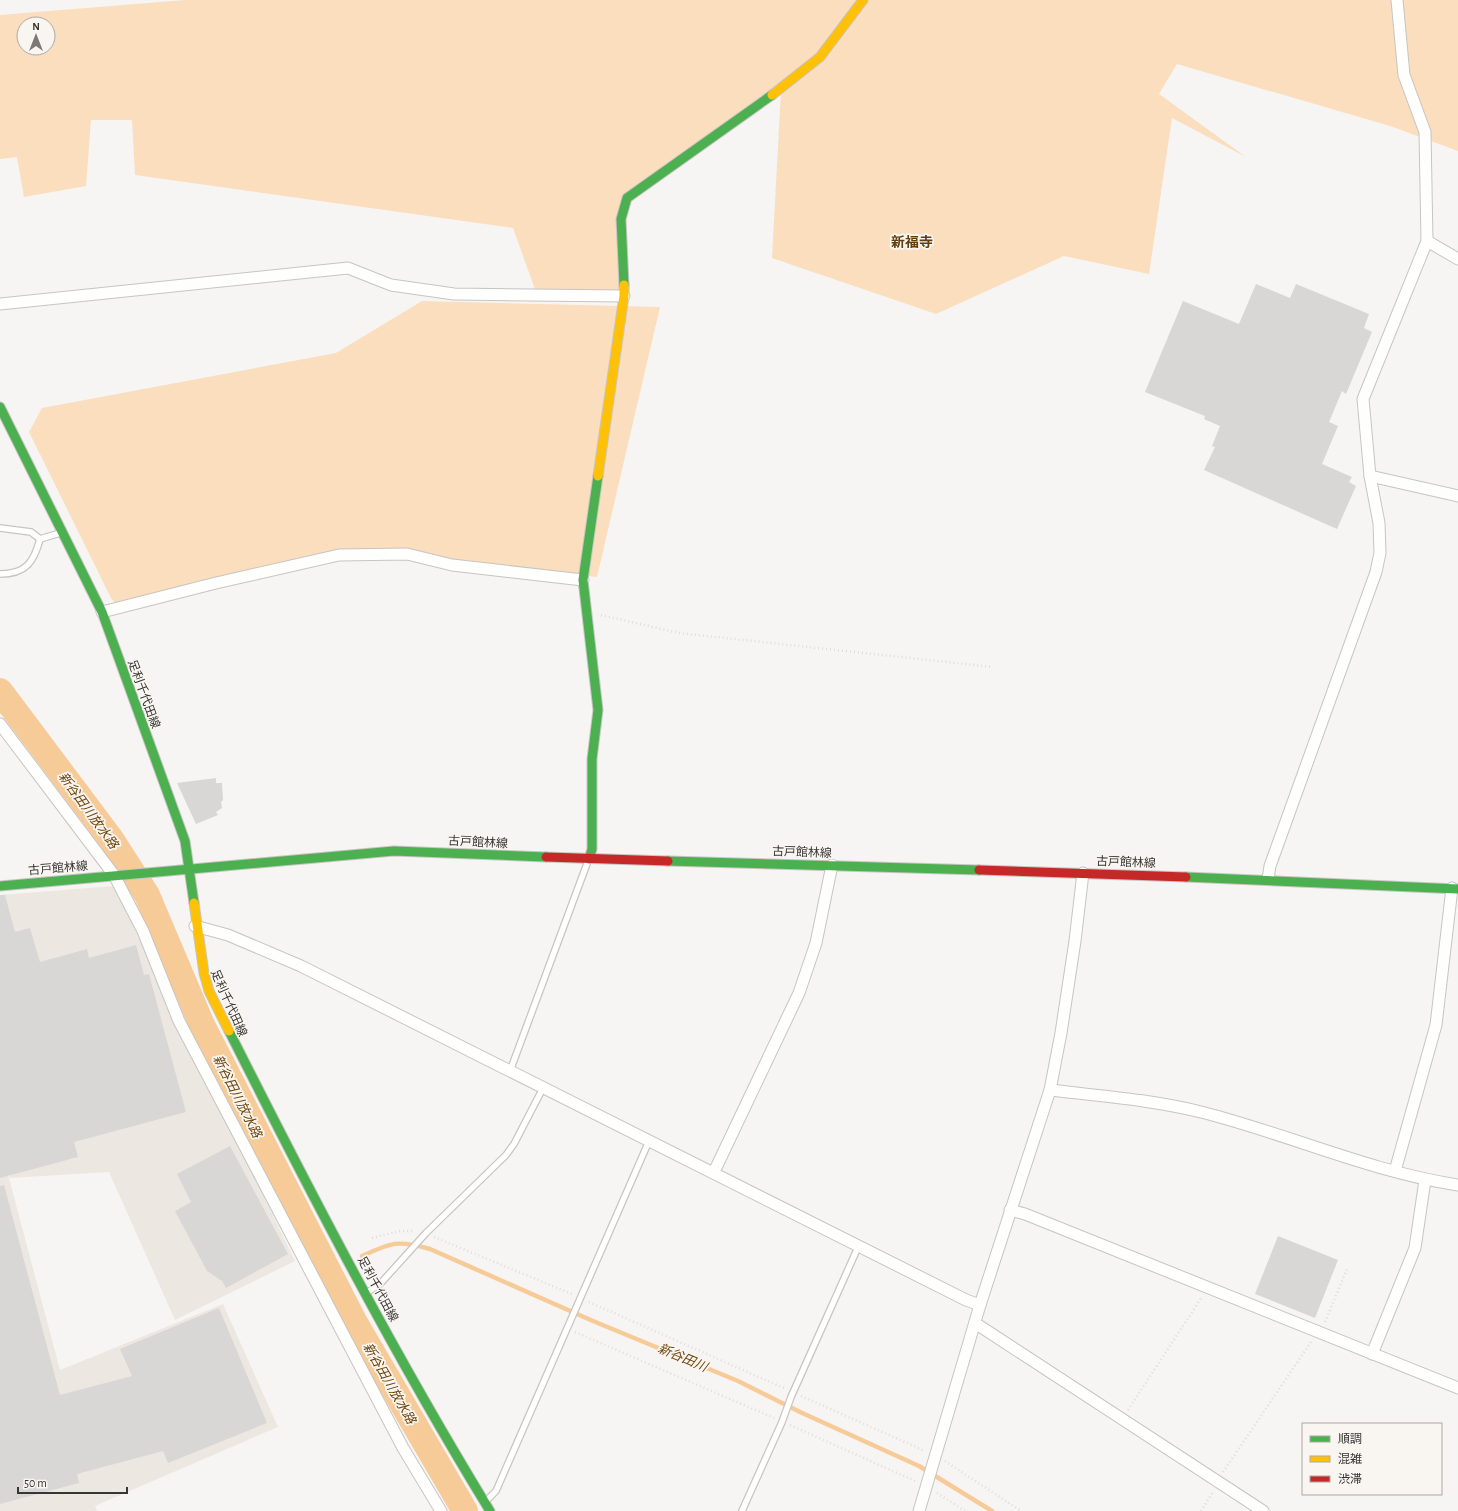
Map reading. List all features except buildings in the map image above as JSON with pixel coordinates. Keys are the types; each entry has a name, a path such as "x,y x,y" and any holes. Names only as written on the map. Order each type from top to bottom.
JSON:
{"main road":[{"path":"589,859 592,850 592,759 598,710 583,580 624,296 621,219 627,198 781,89 820,57 863,0"},
{"name":"足利千代田線","path":"0,407 102,612 185,841 190,869 195,926 202,971 209,991 292,1156 444,1436 487,1507"},
{"name":"古戸館林線","path":"0,886 394,851 589,859 1268,879 1455,889"}],"street":[{"path":"1268,879 1270,866 1376,572 1380,553 1379,523 1370,476 1363,399 1427,240 1425,132 1404,75 1397,0"},
{"path":"1427,240 1458,259"},
{"path":"0,304 348,268 391,285 454,294 624,296"},
{"path":"1370,476 1458,496"},
{"path":"102,612 216,583 339,555 407,554 452,565 583,580"},
{"path":"0,724 117,875 143,931 179,1021 384,1414 441,1511"},
{"path":"714,1172 799,993 816,943 832,865"},
{"path":"919,1511 980,1305 1050,1090 1061,1033 1083,873"},
{"path":"1395,1171 1436,1025 1455,889"},
{"path":"195,926 228,936 302,966 966,1300 980,1305"},
{"path":"1050,1090 1150,1101 1179,1106 1425,1180 1458,1185"},
{"path":"1372,1354 1415,1248 1425,1180"},
{"path":"1010,1210 1026,1214 1458,1388"},
{"path":"975,1323 1263,1511"}],"lane":[{"path":"0,528 31,532 40,538 62,532"},
{"path":"0,574 18,572 27,567 37,550 40,538"},
{"path":"510,1071 589,859"},
{"path":"367,1293 380,1284 425,1235 506,1155 514,1144 543,1088"},
{"path":"487,1507 496,1491 649,1141"},
{"path":"742,1511 859,1245"}],"path":[{"path":"587,612 679,633 994,667"},
{"path":"372,1238 400,1231 413,1230 425,1235 793,1395 934,1459 1021,1511"},
{"path":"1201,1511 1219,1482 1221,1474 1314,1338 1320,1333 1348,1269"},
{"path":"1122,1419 1208,1288"},
{"path":"566,1329 783,1418 910,1478 927,1484"},
{"path":"937,1493 965,1511"}],"shaded area":[{"path":"185,0 1458,0 1458,151 1390,126 1177,64 1159,94 1246,157 1172,118 1149,274 1064,256 936,314 772,258 781,90 627,198 624,296 537,295 513,228 135,175 132,120 91,120 86,186 24,197 17,157 0,159 0,15"},
{"path":"422,301 660,307 597,577 421,558 325,558 120,608 111,598 29,432 42,408 336,353"},
{"path":"114,886 295,1261 175,1320 109,1172 10,1178 0,1142 0,895"},
{"path":"2,1152 60,1370 223,1304 278,1427 95,1506 97,1511 0,1511 0,1153"}],"waterway":[{"name":"新谷田川放水路","path":"0,691 111,839 147,895 202,1025 354,1321 465,1511"},
{"name":"新谷田川","path":"362,1256 388,1245 395,1244 410,1244 430,1249 593,1321 738,1381 800,1412 919,1466 992,1511"}],"traffic: fast":[{"path":"624,285 621,219 627,198 772,95"},
{"path":"0,407 102,612 185,841 194,903"},
{"path":"589,859 592,849 592,759 598,710 583,580 598,476"},
{"path":"0,886 394,851 546,857"},
{"path":"668,861 979,870"},
{"path":"1186,877 1458,889"},
{"path":"229,1031 291,1153 387,1334 490,1511"}],"traffic: slow":[{"path":"772,95 820,57 863,0"},
{"path":"598,476 624,296 624,285"},
{"path":"194,903 204,973 209,991 229,1031"}],"traffic: jam":[{"path":"546,857 668,861"},
{"path":"979,870 1186,877"}],"district":[{"name":"新福寺","path":"912,242"}]}
